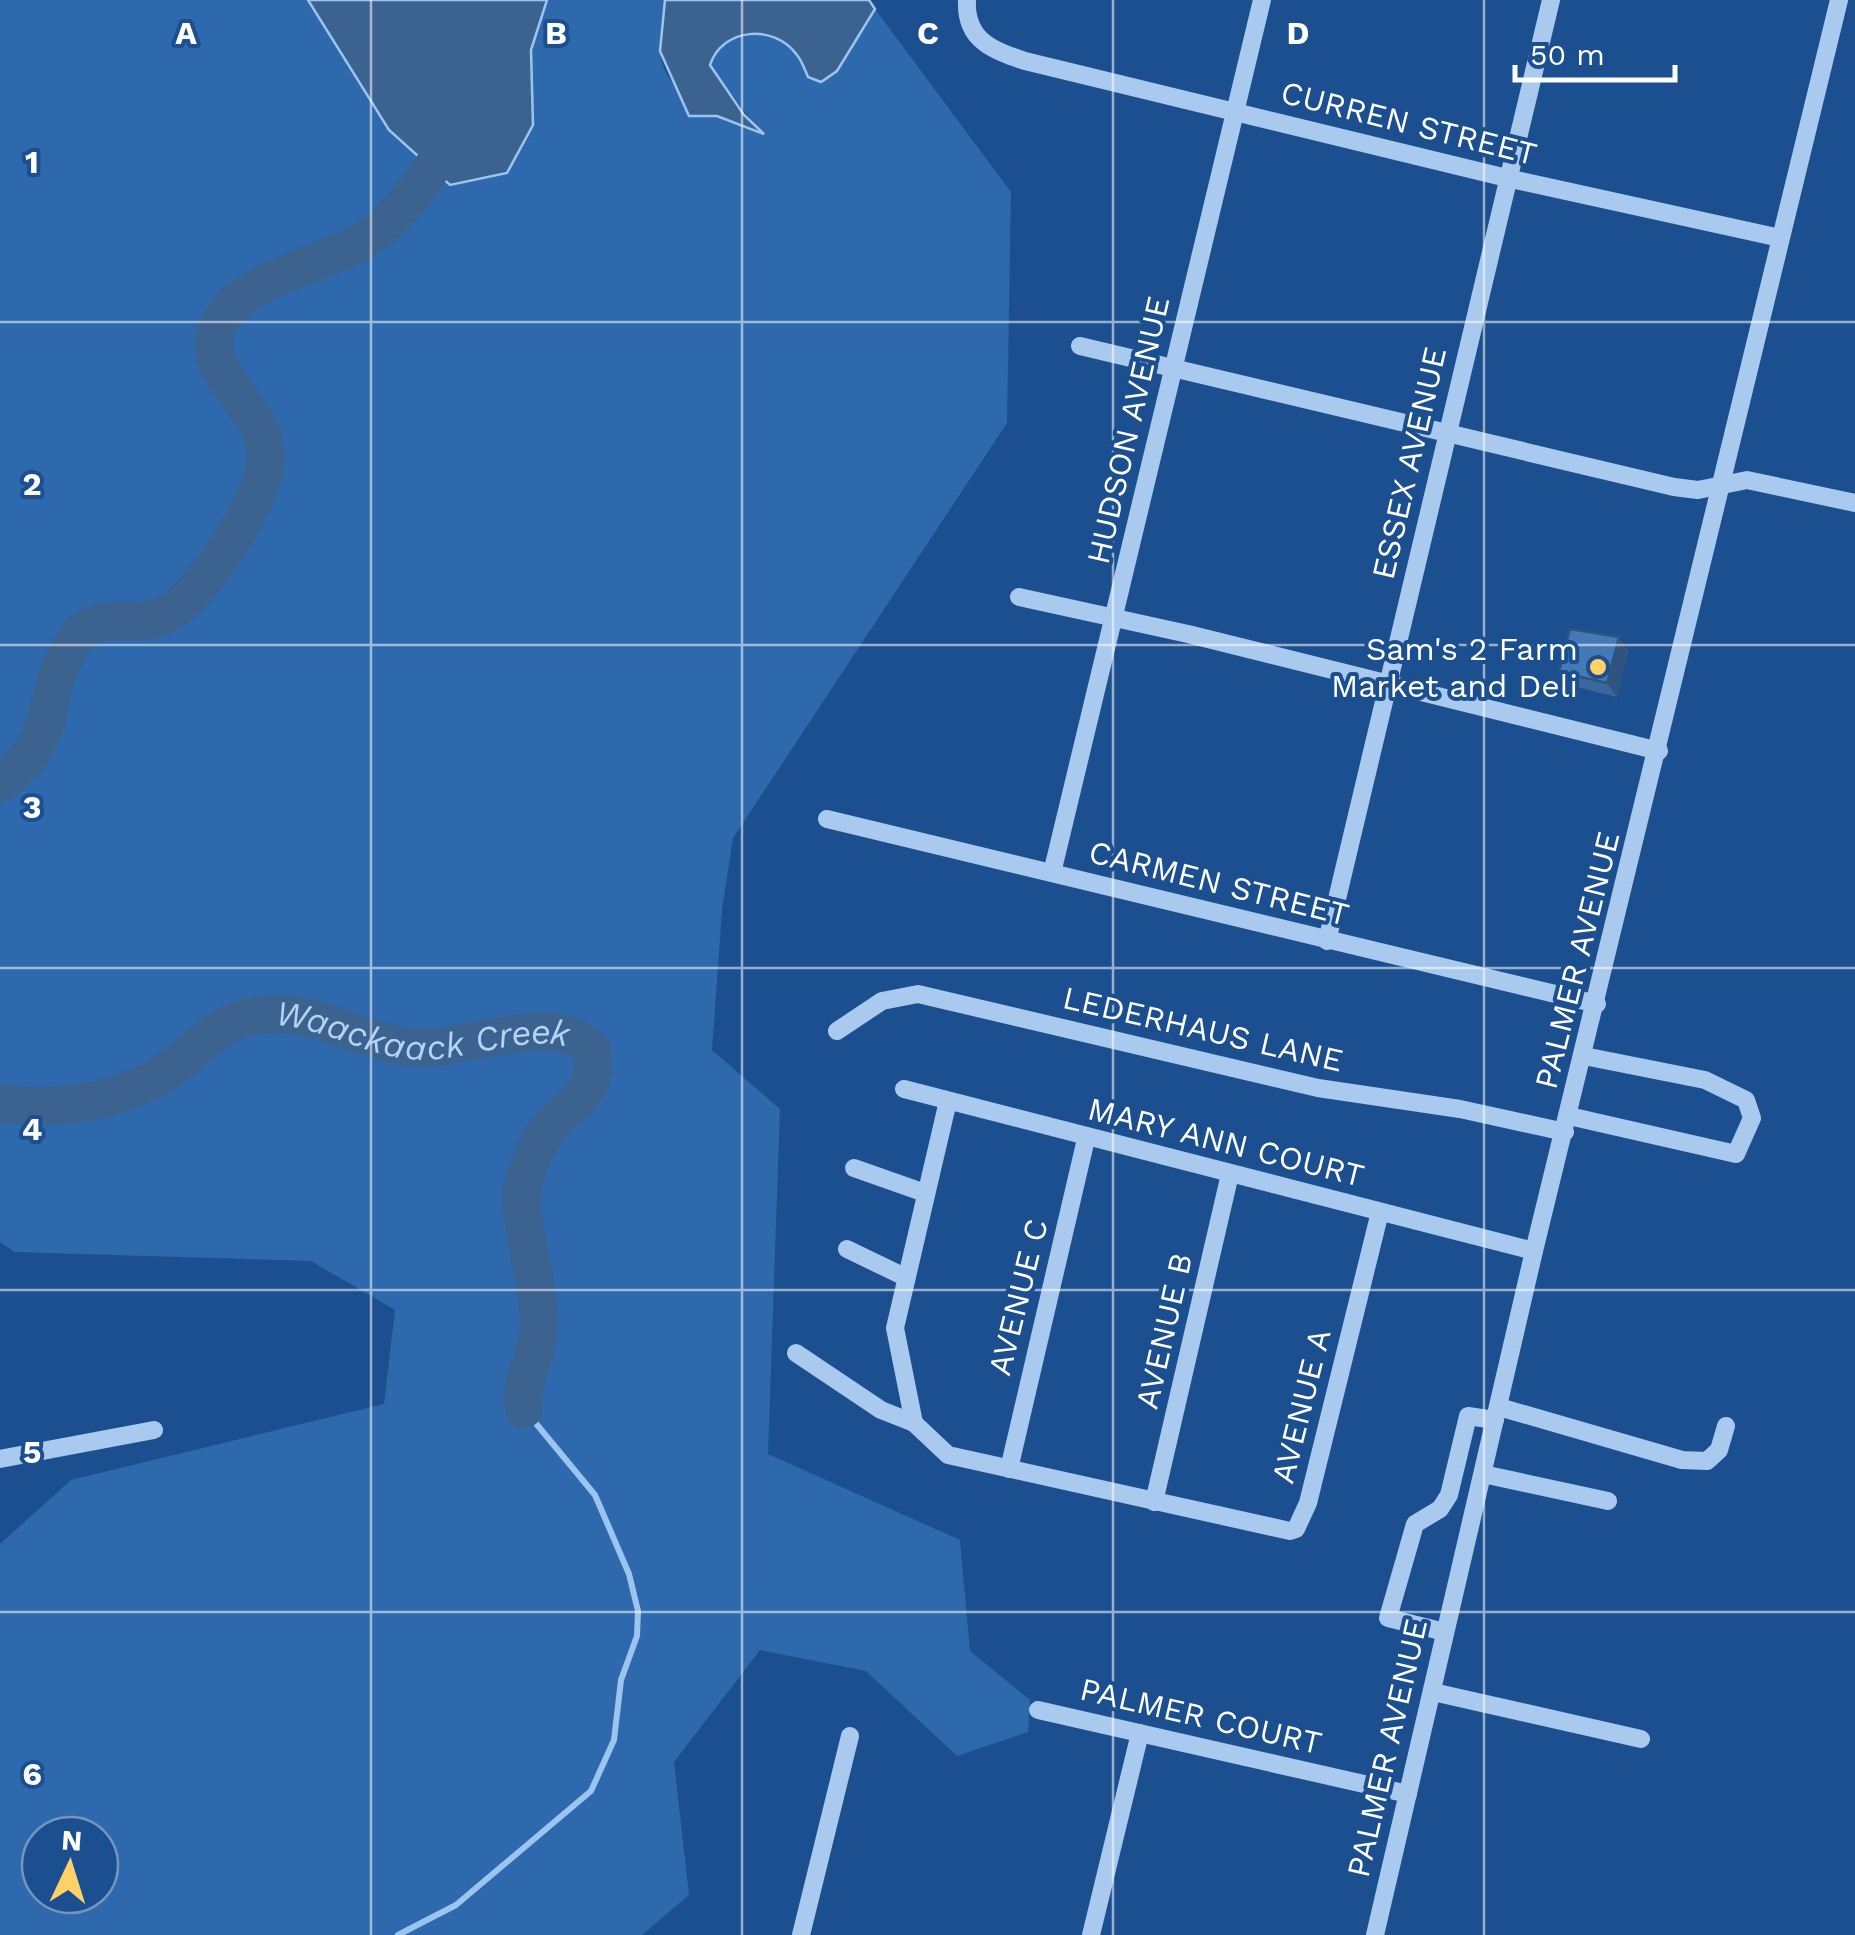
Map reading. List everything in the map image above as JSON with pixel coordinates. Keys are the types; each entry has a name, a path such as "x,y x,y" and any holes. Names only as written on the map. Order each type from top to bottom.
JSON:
{"street":[{"name":"CURREN STREET","path":"968,0 968,20 982,44 1026,61 1507,178 1780,238"},
{"name":"HUDSON AVENUE","path":"1052,873 1262,0"},
{"name":"ESSEX AVENUE","path":"1327,941 1550,0"},
{"name":"PALMER AVENUE","path":"1375,1935 1534,1251 1659,751 1839,0"},
{"path":"1080,346 1674,487 1698,490 1764,482 1855,503"},
{"path":"1019,596 1387,682 1659,751"},
{"name":"CARMEN STREET","path":"827,818 1597,1004"},
{"name":"LEDERHAUS LANE","path":"838,1031 882,1001 918,994 1301,1085 1567,1124 1736,1154 1752,1118 1746,1100 1705,1080 1584,1056"},
{"name":"MARY ANN COURT","path":"904,1089 1086,1139 1534,1251"},
{"path":"914,1423 895,1328 948,1101"},
{"name":"AVENUE C","path":"1010,1469 1086,1139"},
{"path":"854,1168 925,1193"},
{"name":"AVENUE B","path":"1154,1502 1230,1174"},
{"name":"AVENUE A","path":"1154,1502 1273,1530 1296,1528 1308,1503 1380,1212"},
{"path":"847,1249 905,1277"},
{"path":"796,1353 881,1410 914,1423 940,1452 1154,1502"},
{"path":"1445,1632 1388,1618 1414,1524 1440,1509 1449,1495 1468,1416 1497,1413 1682,1460 1707,1460 1719,1450 1726,1426"},
{"path":"0,1459 154,1430"},
{"path":"1483,1474 1608,1501"},
{"path":"1449,1495 1477,1500"},
{"path":"1433,1692 1642,1739"},
{"name":"PALMER COURT","path":"1038,1710 1408,1794"},
{"path":"1091,1935 1140,1733"},
{"path":"802,1935 850,1736"}],"shaded area":[{"path":"0,0 308,0 389,130 507,173 533,125 531,50 547,0 665,0 660,47 670,79 696,103 760,132 710,65 717,53 737,38 763,35 787,45 799,57 808,77 837,71 875,9 1011,192 1007,423 733,838 722,910 712,1050 780,1109 768,1454 960,1540 970,1651 1030,1700 1028,1732 957,1756 866,1671 760,1650 674,1762 689,1895 642,1935 0,1935 0,1544 71,1480 384,1404 395,1310 311,1261 14,1252 0,1242"},
{"path":"308,0 547,0 531,50 533,125 507,173 450,185 389,130"},
{"path":"665,0 869,0 875,9 837,71 821,82 808,77 787,45 763,34 737,37 716,53 710,65 744,115 764,134 717,116 689,116 660,51"}],"building":[{"path":"1570,629 1619,637 1607,683 1559,672"}],"waterway":[{"name":"Waackaack Creek","path":"0,783 34,749 63,660 75,640 93,625 146,621 174,609 208,575 251,506 265,467 265,445 258,425 215,356 214,338 222,318 235,303 271,280 356,245 373,234 399,211 462,132"},
{"name":"Waackaack Creek","path":"0,1103 59,1105 120,1093 156,1078 232,1023 268,1014 313,1019 379,1041 423,1048 536,1032 577,1038 592,1050 589,1085 542,1138 521,1194 539,1325 525,1383 524,1409"},
{"name":"Waackaack Creek","path":"398,1935 456,1905 591,1791 614,1740 621,1680 637,1636 638,1611 629,1574 595,1495 524,1409"}],"place":[{"name":"Sam's 2 Farm Market and Deli","path":"1598,667"}]}
